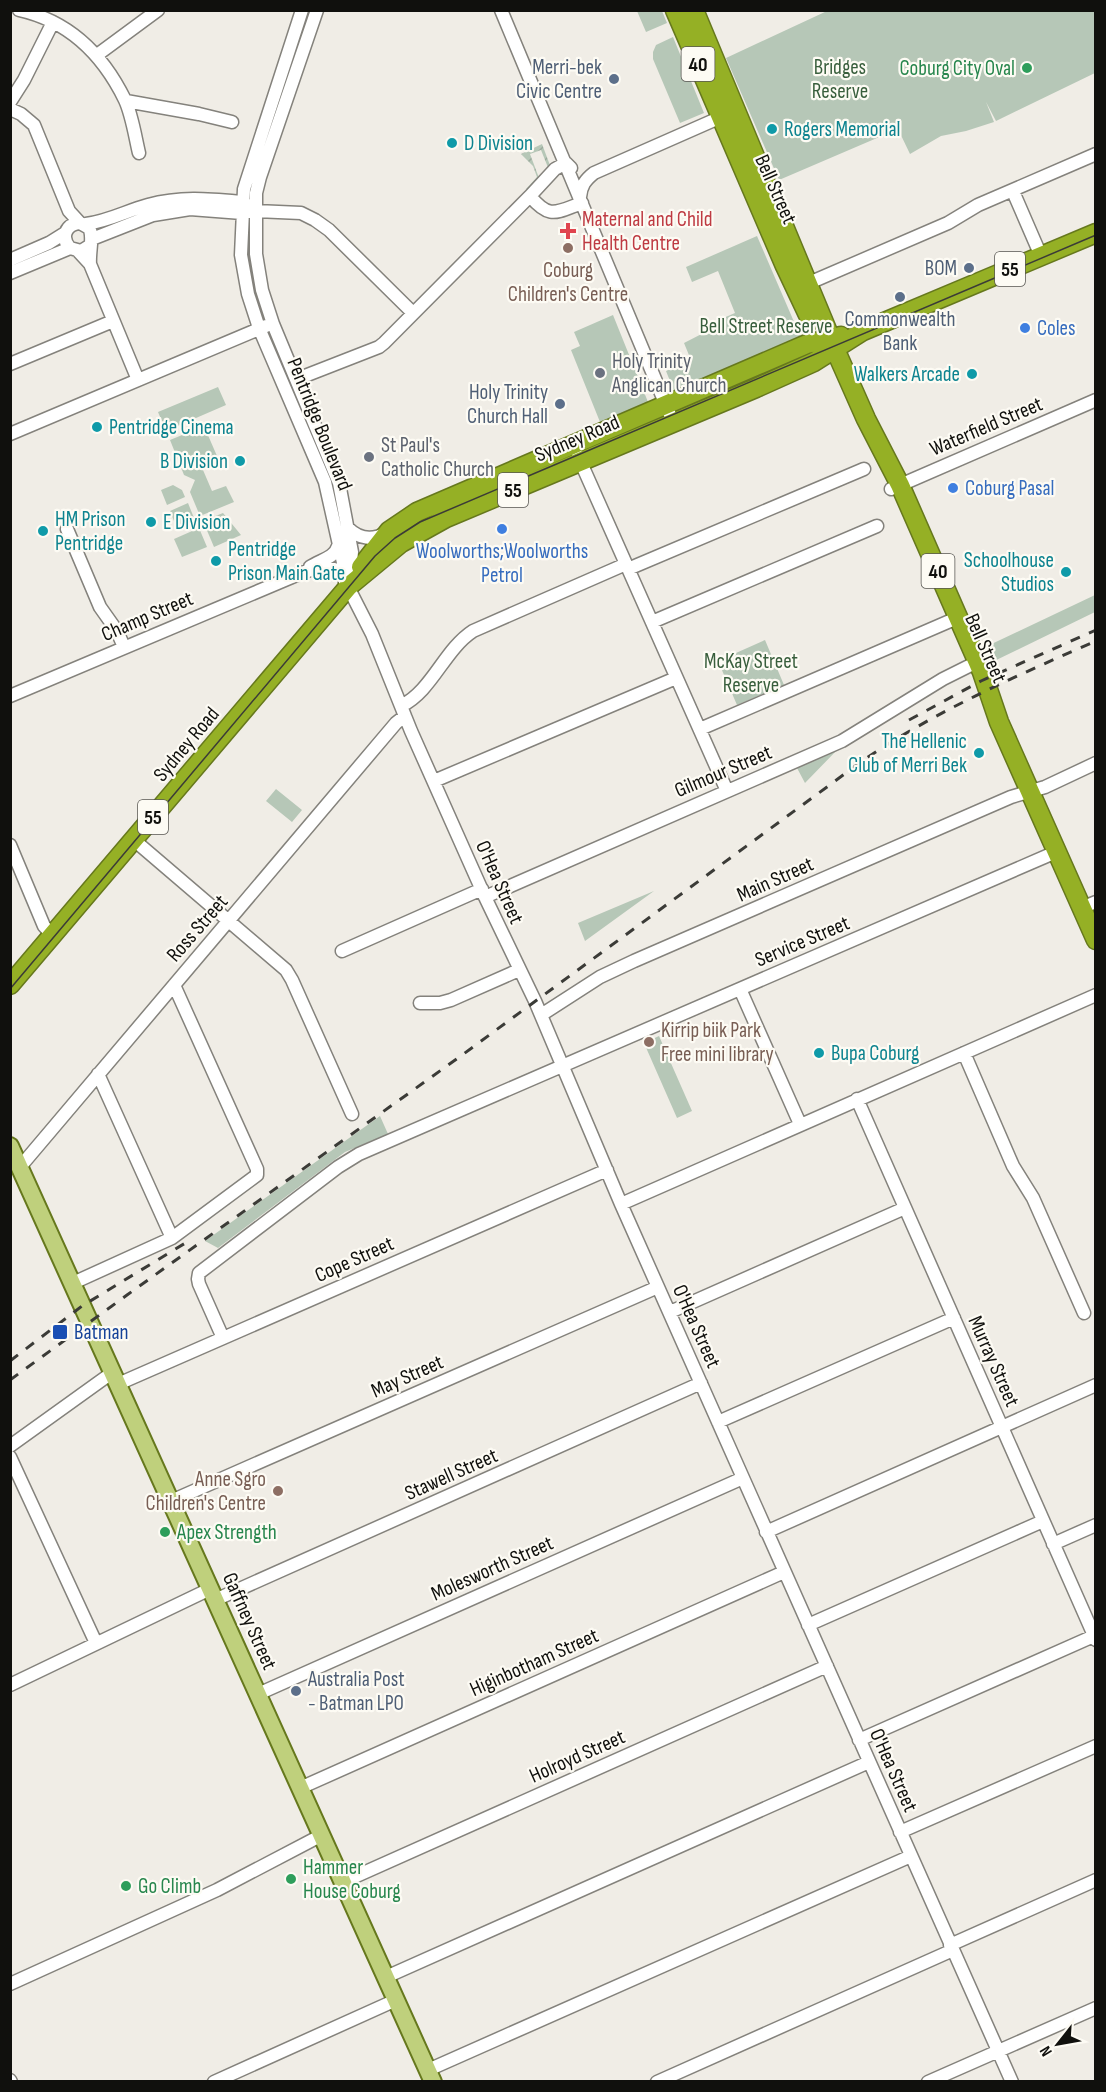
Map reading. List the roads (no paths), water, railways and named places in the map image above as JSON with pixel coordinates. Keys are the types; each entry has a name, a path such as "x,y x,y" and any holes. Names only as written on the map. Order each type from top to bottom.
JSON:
{"highway":[{"name":"Bell Street","path":"675,10 728,114 802,287 868,423 985,702 999,722 1056,852 1088,905 1095,940"},
{"name":"Bell Street","path":"694,10 728,114"},
{"name":"Sydney Road","path":"10,985 349,586 383,556 416,533 446,518 756,388 829,345 1041,256 1093,238"},
{"name":"Sydney Road","path":"349,586 366,558 389,531 417,512 803,345 829,345"},
{"name":"Bell Street","path":"895,487 982,672 999,722"}],"main road":[{"name":"Gaffney Street","path":"10,1146 430,2076"}],"street":[{"path":"20,10 53,22 75,35 97,55 126,101 139,153"},
{"path":"97,55 158,10"},
{"name":"Pentridge Boulevard","path":"302,10 244,189 241,255 248,294 260,328 326,482 338,546 349,586"},
{"name":"Pentridge Boulevard","path":"317,10 260,177 256,193 256,254 262,290 273,324 339,483 352,560 349,586"},
{"path":"501,10 673,422"},
{"path":"10,102 24,80 53,22"},
{"path":"278,83 291,88"},
{"path":"126,101 232,122"},
{"path":"10,109 21,114 34,125 74,227"},
{"path":"581,200 581,188 585,180 594,173 728,114"},
{"path":"802,287 948,223 978,205 1095,154"},
{"path":"566,163 580,174 594,173"},
{"path":"297,380 379,347 555,169 566,163"},
{"path":"530,196 545,212 554,213 581,200"},
{"path":"1015,196 1041,256"},
{"path":"10,260 49,243 74,227 103,222 148,205 188,197 256,211 301,213 315,220 329,230 413,313"},
{"path":"10,273 82,246 153,214 242,208"},
{"path":"74,227 65,239 82,246 138,380"},
{"path":"74,227 92,232 82,246"},
{"path":"10,364 113,321"},
{"path":"10,434 273,324"},
{"name":"Waterfield Street","path":"895,487 1095,400"},
{"path":"573,444 727,791"},
{"name":"Ross Street","path":"20,1167 396,723 414,697 460,642 473,631 864,469"},
{"path":"652,622 877,526"},
{"path":"348,528 363,538 376,537 389,531"},
{"path":"67,529 100,607 117,631 124,647"},
{"name":"Champ Street","path":"10,696 299,573 331,556 338,546"},
{"name":"Champ Street","path":"299,573 323,567 335,568 349,586"},
{"name":"O'Hea Street","path":"349,586 372,634 403,711 483,893 541,1014 621,1204 1012,2082"},
{"path":"699,729 950,621"},
{"name":"Gilmour Street","path":"342,951 842,741 969,666"},
{"path":"434,781 676,678"},
{"name":"Main Street","path":"541,1014 600,977 634,961 1011,797 1045,787 1095,763"},
{"path":"134,840 289,975 352,1114"},
{"path":"10,845 44,926 53,936"},
{"name":"Service Street","path":"223,1338 199,1284 198,1276 202,1270 348,1160 1056,852"},
{"path":"420,1003 440,1003 451,1000 519,970"},
{"path":"73,1283 172,1238 257,1175 257,1169 241,1132 174,985"},
{"path":"740,989 800,1124"},
{"path":"621,1204 1095,995"},
{"path":"964,1053 1013,1166 1033,1198 1084,1312"},
{"path":"98,1074 172,1238"},
{"name":"Murray Street","path":"857,1099 1095,1637"},
{"name":"Cope Street","path":"10,1446 115,1378 223,1338 607,1170"},
{"path":"670,1312 905,1208"},
{"name":"May Street","path":"171,1501 658,1287"},
{"path":"718,1422 954,1318"},
{"name":"Stawell Street","path":"10,1685 96,1643 701,1383"},
{"path":"766,1532 1095,1385"},
{"path":"10,1457 96,1643"},
{"name":"Molesworth Street","path":"258,1694 743,1478"},
{"path":"808,1625 1043,1521"},
{"path":"1053,1544 1095,1525"},
{"name":"Higinbotham Street","path":"300,1788 784,1572"},
{"path":"859,1740 1095,1637"},
{"name":"Holroyd Street","path":"343,1882 827,1666"},
{"path":"900,1832 1095,1746"},
{"path":"386,1977 869,1762"},
{"path":"10,1984 250,1877 324,1839"},
{"path":"430,2076 911,1856"},
{"path":"657,2082 952,1948 1095,1880"},
{"path":"214,2082 396,2000"},
{"path":"928,2082 1095,2008"}],"tram line":[{"path":"10,989 375,556 395,538 420,522 1096,235"}],"railway":[{"path":"909,720 981,681 1096,630"},
{"path":"10,1380 458,1058 865,759 949,709 1096,641"},
{"path":"10,1361 82,1306 192,1239"}],"place":[{"name":"Coburg City Oval","path":"1027,68"},
{"name":"Merri-bek Civic Centre","path":"614,79"},
{"name":"Rogers Memorial","path":"772,129"},
{"name":"D Division","path":"452,143"},
{"name":"Maternal and Child Health Centre","path":"568,231"},
{"name":"Coburg Children's Centre","path":"568,248"},
{"name":"BOM","path":"969,268"},
{"name":"Commonwealth Bank","path":"900,297"},
{"name":"Coles","path":"1025,328"},
{"name":"Holy Trinity Anglican Church","path":"600,373"},
{"name":"Walkers Arcade","path":"972,374"},
{"name":"Holy Trinity Church Hall","path":"560,404"},
{"name":"Pentridge Cinema","path":"97,427"},
{"name":"St Paul's Catholic Church","path":"369,457"},
{"name":"B Division","path":"240,461"},
{"name":"Coburg Pasal","path":"953,488"},
{"name":"E Division","path":"151,522"},
{"name":"Woolworths;Woolworths Petrol","path":"502,529"},
{"name":"HM Prison Pentridge","path":"43,531"},
{"name":"Pentridge Prison Main Gate","path":"216,561"},
{"name":"Schoolhouse Studios","path":"1066,572"},
{"name":"The Hellenic Club of Merri Bek","path":"979,753"},
{"name":"Kirrip biik Park Free mini library","path":"649,1042"},
{"name":"Bupa Coburg","path":"819,1053"},
{"name":"Batman","path":"60,1332"},
{"name":"Anne Sgro Children's Centre","path":"278,1491"},
{"name":"Apex Strength","path":"165,1532"},
{"name":"Australia Post - Batman LPO","path":"296,1691"},
{"name":"Hammer House Coburg","path":"291,1879"},
{"name":"Go Climb","path":"126,1886"}],"park label":[{"name":"Bridges Reserve","path":"840,79"},
{"name":"Bell Street Reserve","path":"766,326"},
{"name":"McKay Street Reserve","path":"751,673"}]}
